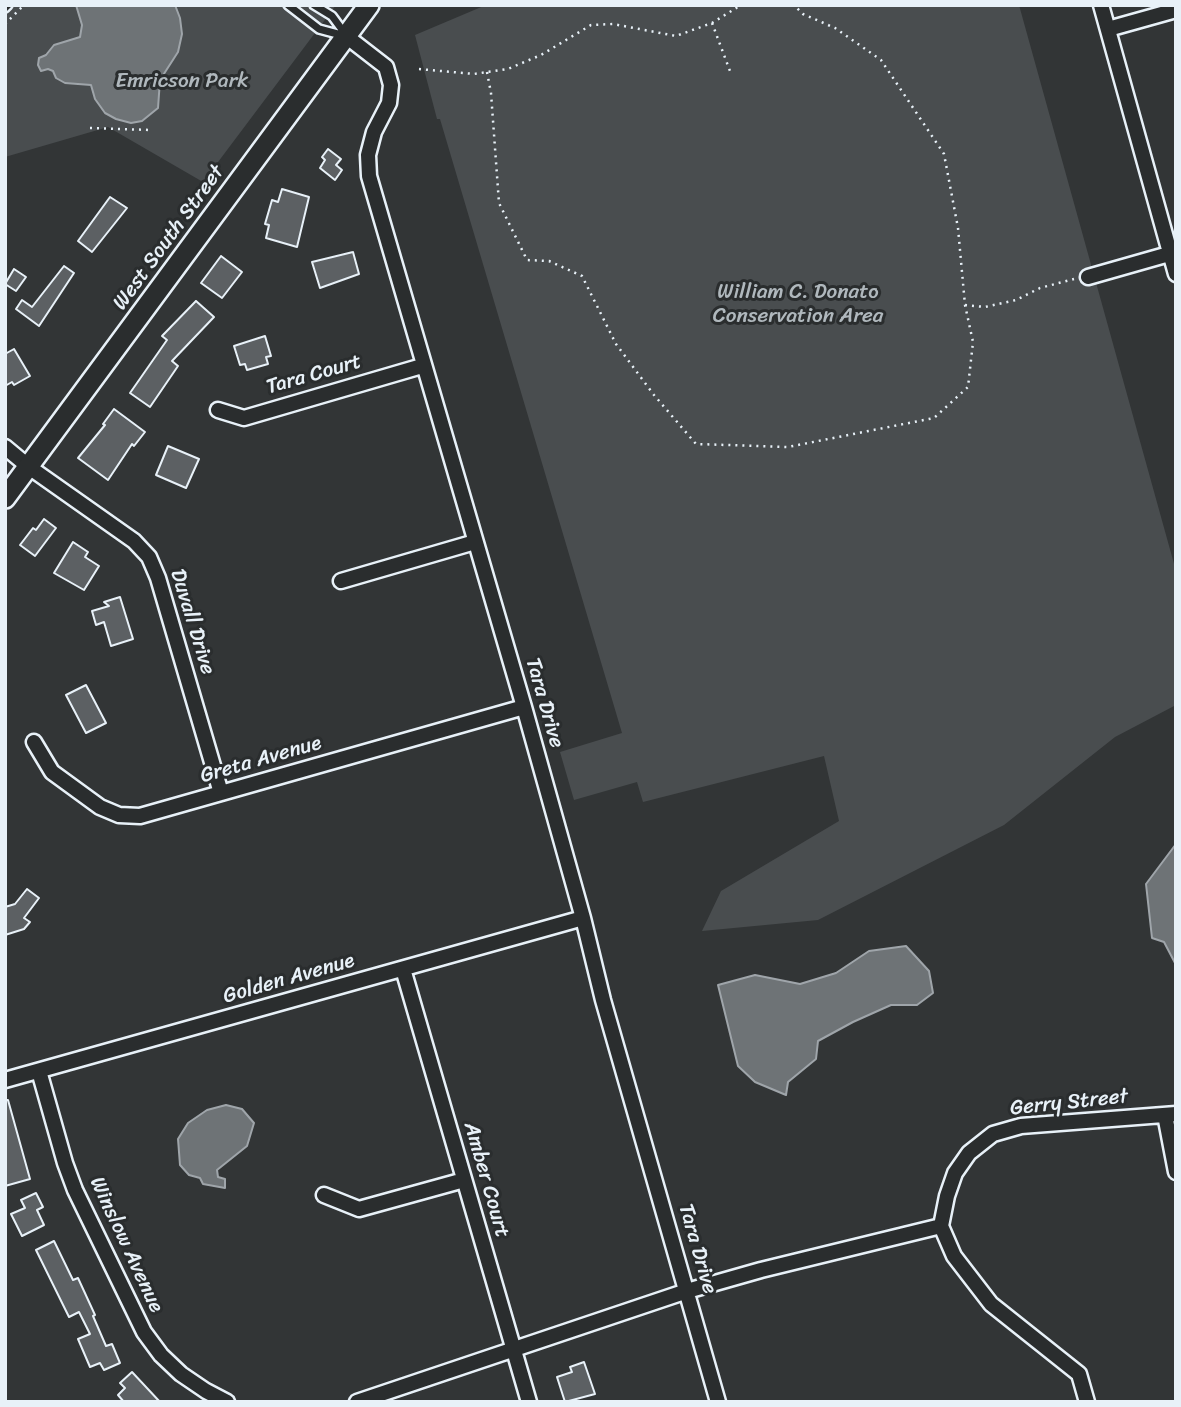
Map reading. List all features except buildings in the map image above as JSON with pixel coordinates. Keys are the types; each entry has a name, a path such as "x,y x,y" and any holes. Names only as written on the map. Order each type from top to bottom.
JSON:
{"street":[{"name":"West South Street","path":"5,498 369,5"},
{"path":"1101,5 1173,253 1176,274"},
{"path":"1108,29 1176,10"},
{"name":"Tara Drive","path":"346,36 386,67 391,85 388,103 374,132 368,155 369,176 422,366 524,707 603,1000 718,1402"},
{"path":"1088,277 1173,253"},
{"name":"Tara Court","path":"218,410 244,418 422,366"},
{"name":"Duvall Drive","path":"5,447 134,541 149,557 158,578 221,793"},
{"path":"341,581 475,542"},
{"name":"Greta Avenue","path":"34,742 52,772 100,807 119,815 140,816 524,707"},
{"name":"Golden Avenue","path":"5,1080 583,918"},
{"name":"Amber Court","path":"403,969 529,1402"},
{"name":"Winslow Avenue","path":"39,1072 75,1190 144,1332 161,1355 181,1374 227,1402"},
{"path":"1170,1114 1176,1172"},
{"name":"Gerry Street","path":"941,1226 954,1173 969,1153 993,1134 1021,1126 1170,1114"},
{"path":"324,1195 359,1209 464,1180"},
{"path":"357,1402 687,1291 941,1226 954,1256 991,1304 1079,1374 1087,1402"}],"lane":[{"path":"288,5 320,29 346,36"},
{"path":"314,5 332,16 346,36"}],"path":[{"path":"5,24 24,5"},
{"path":"419,69 474,74 508,69 541,55 591,25 613,24 676,36 712,23 741,5"},
{"path":"486,72 491,93 499,204 527,260 549,261 582,276 616,344 654,395 696,444 788,447 934,418 968,387 973,342 965,305 958,228 944,155 881,60 835,28 803,13 793,5"},
{"path":"712,23 730,71"},
{"path":"90,128 151,130"},
{"path":"965,305 985,307 1016,300 1040,288 1088,277"}],"green space":[{"name":"Emricson Park","path":"5,5 336,5 203,182 108,127 5,157"},
{"name":"William C. Donato Conservation Area","path":"486,5 1019,5 1176,571 1176,705 1115,737 1004,825 818,920 702,931 721,891 839,821 824,756 643,802 637,782 574,800 560,752 622,733 440,119 437,119 415,35"}],"shaded area":[{"path":"76,5 175,5 182,34 178,52 160,80 158,108 142,121 131,123 116,119 105,113 95,99 91,85 65,83 56,78 53,71 41,71 39,58 46,55 54,45 80,37 82,25"},
{"path":"1176,844 1175,963 1164,942 1152,938 1146,884"},
{"path":"906,946 929,971 933,993 917,1005 891,1005 818,1041 816,1059 788,1082 786,1095 755,1082 738,1066 718,985 755,975 800,984 836,973 869,951"},
{"path":"226,1105 242,1109 254,1123 247,1146 217,1170 218,1177 225,1179 225,1188 203,1184 200,1178 189,1175 180,1165 178,1139 188,1123 207,1110"}]}
